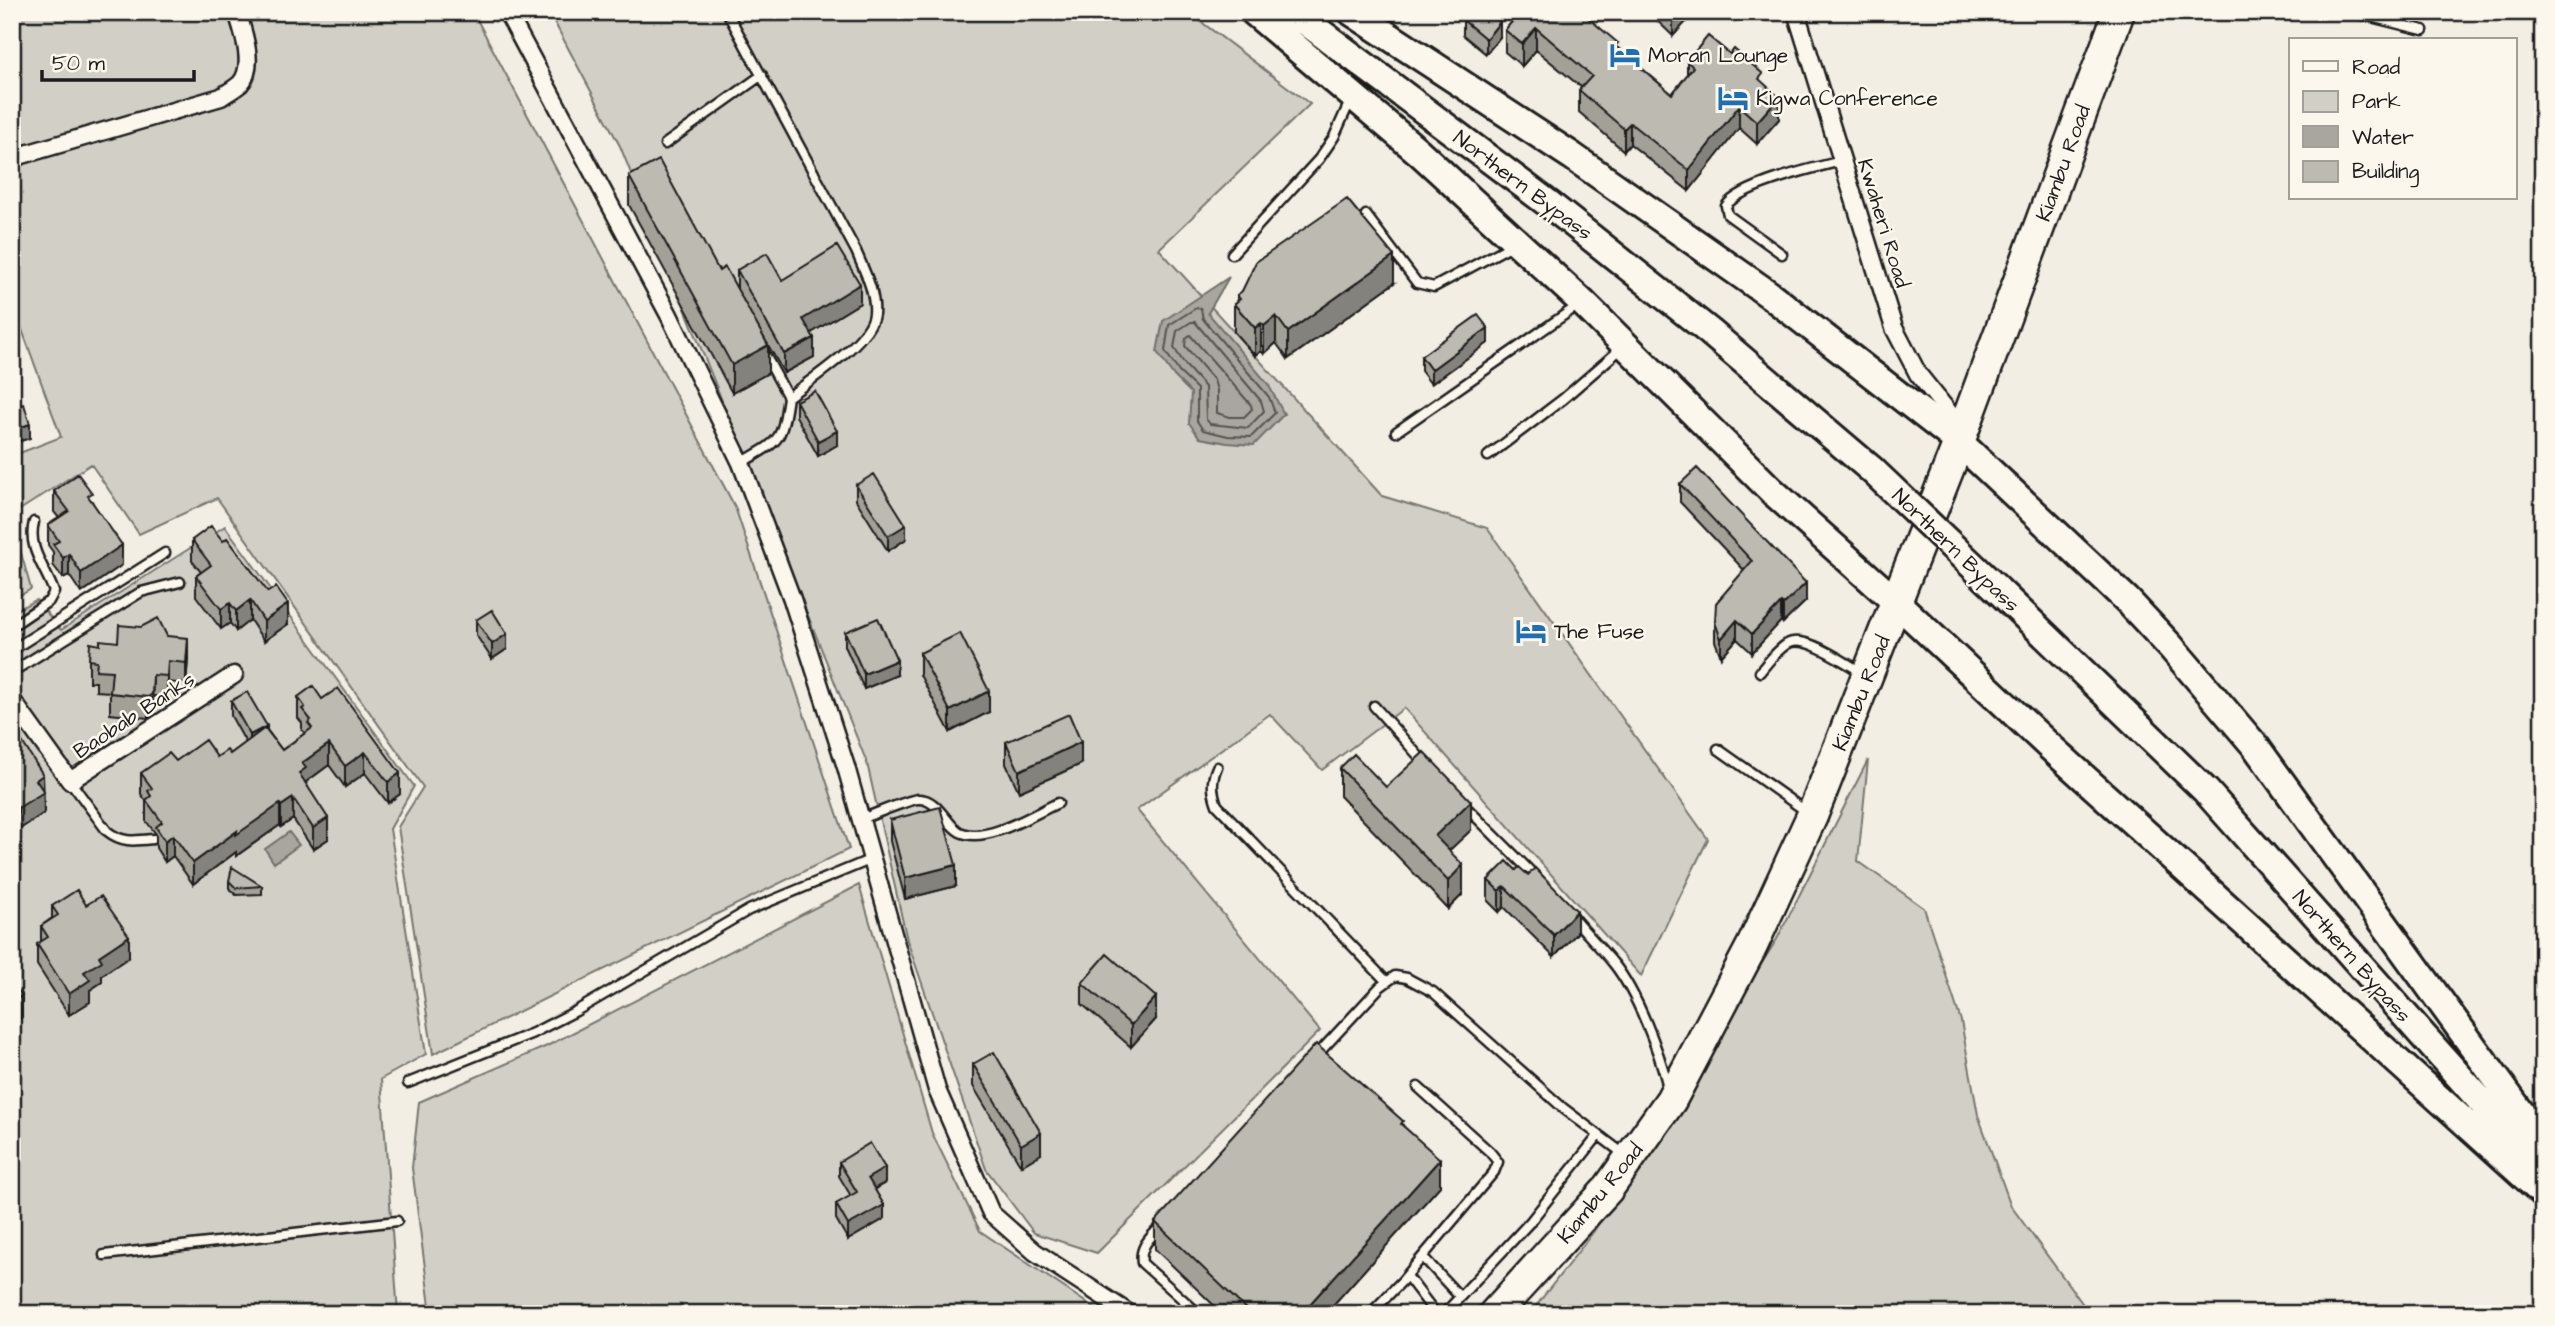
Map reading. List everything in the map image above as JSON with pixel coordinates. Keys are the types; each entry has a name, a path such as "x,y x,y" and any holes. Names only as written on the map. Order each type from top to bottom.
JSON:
{"highway":[{"name":"Kiambu Road","path":"1494,1314 1607,1190 1671,1100 1752,946 1812,816 1961,436 2119,12"}],"main road":[{"path":"1254,12 1419,152 1583,303 1772,491 2543,1193"},
{"name":"Northern Bypass","path":"1293,12 1560,212 1710,332 1872,470 2206,791 2543,1171"},
{"path":"1352,12 1572,156 1770,295 1961,436 2127,600 2256,747 2543,1143"}],"street":[{"path":"12,158 221,97 242,82 246,68 247,49 237,12"},
{"path":"507,12 669,316 741,463 792,599 861,819 937,1090 991,1213 1035,1252 1130,1314"},
{"name":"Kwaheri Road","path":"1796,12 1894,328 1918,374 1961,436"},
{"name":"Baobab Banks","path":"12,700 70,781 234,675"}],"lane":[{"path":"727,12 856,251 870,285 874,314 869,330 855,345 788,397"},
{"path":"2351,12 2423,30"},
{"path":"665,144 762,75"},
{"path":"1232,254 1319,159 1334,137 1352,96"},
{"path":"1783,254 1728,215 1726,206 1734,197 1789,174 1843,161"},
{"path":"1366,215 1417,283 1426,286 1434,287 1517,242"},
{"path":"1396,432 1583,303"},
{"path":"1488,456 1563,400 1625,345"},
{"path":"741,463 779,438 784,427 788,397 761,348"},
{"path":"12,626 49,601 54,592 33,545 31,536 34,522"},
{"path":"12,650 165,554"},
{"path":"12,673 141,592 180,582"},
{"path":"1760,672 1774,654 1789,642 1805,640 1867,676"},
{"path":"1374,706 1433,772"},
{"path":"1718,749 1812,816"},
{"path":"1217,767 1212,778 1217,805 1387,982"},
{"path":"70,781 114,837 131,841 153,839"},
{"path":"861,819 919,799 930,803 960,832 984,833 995,832 1058,803"},
{"path":"1462,803 1544,885"},
{"path":"408,1083 533,1033 750,910 872,859"},
{"path":"1563,905 1615,965 1643,1019 1663,1066 1671,1100"},
{"path":"1312,1060 1380,987 1395,976 1407,978 1433,992 1563,1108 1630,1158"},
{"path":"1370,1314 1423,1257 1494,1172 1498,1162 1418,1087"},
{"path":"1444,1314 1530,1222 1598,1136"},
{"path":"104,1255 397,1221"},
{"path":"1165,1221 1143,1247 1140,1253 1142,1263 1199,1314"},
{"path":"1423,1257 1460,1297"},
{"path":"1407,1276 1436,1314"}],"green space":[{"path":"12,12 473,12 735,507 849,849 433,1054 398,827 423,787 217,498 139,534 91,464 12,515 12,456 61,437 12,302"},
{"path":"549,12 1188,12 1310,104 1159,249 1382,496 1487,528 1708,839 1641,976 1404,708 1322,770 1270,714 1137,810 1320,1031 1097,1253 1034,1233 986,1169 907,940 867,763 620,146"},
{"path":"12,520 31,589 12,600"},
{"path":"225,526 414,786 390,829 426,1054 381,1079 398,1314 12,1314 12,612 36,600 61,630"},
{"path":"1868,760 1858,861 1924,908 1961,1021 1978,1115 2011,1206 2090,1314 1530,1314 1594,1231 1777,939"},
{"path":"859,885 932,1133 980,1231 1103,1314 431,1314 412,1168 419,1102 547,1046"}],"water":[{"path":"1229,277 1208,313 1268,384 1284,414 1254,445 1200,438 1189,423 1191,393 1174,376 1157,352 1163,321"},
{"path":"289,832 299,845 274,863 265,849"}],"building":[{"path":"1469,12 1487,12 1500,22 1486,39 1463,20"},
{"path":"1520,12 1581,12 1618,43 1615,46 1672,94 1693,67 1687,61 1708,36 1730,54 1734,49 1763,74 1759,79 1779,97 1757,122 1739,106 1689,170 1630,123 1624,129 1579,90 1592,76 1536,28 1522,44 1505,30"},
{"path":"659,160 719,271 725,267 768,345 732,365 629,176"},
{"path":"1347,199 1394,256 1288,332 1276,316 1264,326 1261,323 1255,328 1234,304 1240,299 1237,295 1242,291 1256,262"},
{"path":"837,246 860,284 803,319 814,338 784,354 737,270 767,253 782,280"},
{"path":"1478,315 1488,328 1431,370 1421,356"},
{"path":"815,391 837,431 818,441 796,401"},
{"path":"24,404 30,424 12,430 12,407"},
{"path":"1697,468 1806,583 1783,605 1781,603 1752,634 1737,620 1721,639 1715,622 1716,603 1752,561 1680,484"},
{"path":"78,474 92,493 88,496 122,545 81,573 69,554 63,558 53,544 59,541 48,525 69,511 54,491"},
{"path":"874,474 906,525 888,536 856,485"},
{"path":"211,526 223,541 227,538 268,592 276,587 288,604 264,621 250,600 236,611 230,603 221,609 196,576 211,565 192,540"},
{"path":"492,610 507,634 492,644 476,620"},
{"path":"158,618 167,636 188,638 186,663 168,661 167,676 153,675 152,694 148,697 110,693 112,671 96,670 97,661 89,660 90,643 100,645 100,640 118,642 119,625 141,627"},
{"path":"878,618 897,660 864,674 845,632"},
{"path":"960,633 989,691 950,711 920,653"},
{"path":"313,686 322,699 338,688 400,773 388,782 365,752 345,766 329,744 302,763 306,768 299,773 328,818 313,828 293,798 236,835 237,831 193,863 173,835 165,841 156,827 162,822 146,800 151,796 148,791 152,788 141,773 169,753 176,761 205,740 217,757 227,750 230,754 265,728 282,750 312,728 308,723 311,720 302,709 305,707 298,697"},
{"path":"247,692 267,726 250,735 231,701"},
{"path":"1069,714 1081,742 1019,771 1006,742"},
{"path":"21,740 43,775 36,780 44,792 18,808 12,799 12,745"},
{"path":"1424,752 1471,801 1435,836 1463,865 1448,881 1340,768 1354,754 1386,787"},
{"path":"940,807 956,865 905,878 890,820"},
{"path":"1507,861 1516,870 1519,867 1528,875 1535,868 1577,911 1554,935 1504,886 1499,891 1488,880"},
{"path":"232,867 262,886 236,888 229,881"},
{"path":"77,890 86,905 101,896 129,936 99,956 102,961 84,972 90,980 69,994 37,944 48,937 41,926 58,915 52,906"},
{"path":"1107,954 1156,997 1131,1025 1082,983"},
{"path":"12,983 22,995 12,1003"},
{"path":"1316,1044 1403,1121 1401,1124 1440,1159 1301,1314 1251,1314 1155,1222"},
{"path":"994,1052 1041,1133 1021,1145 973,1064"},
{"path":"870,1143 885,1168 868,1178 884,1205 848,1225 836,1204 857,1192 839,1162"}],"place":[{"name":"Moran Lounge","path":"1625,55"},
{"name":"Kigwa Conference","path":"1733,98"},
{"name":"The Fuse","path":"1531,631"}]}
